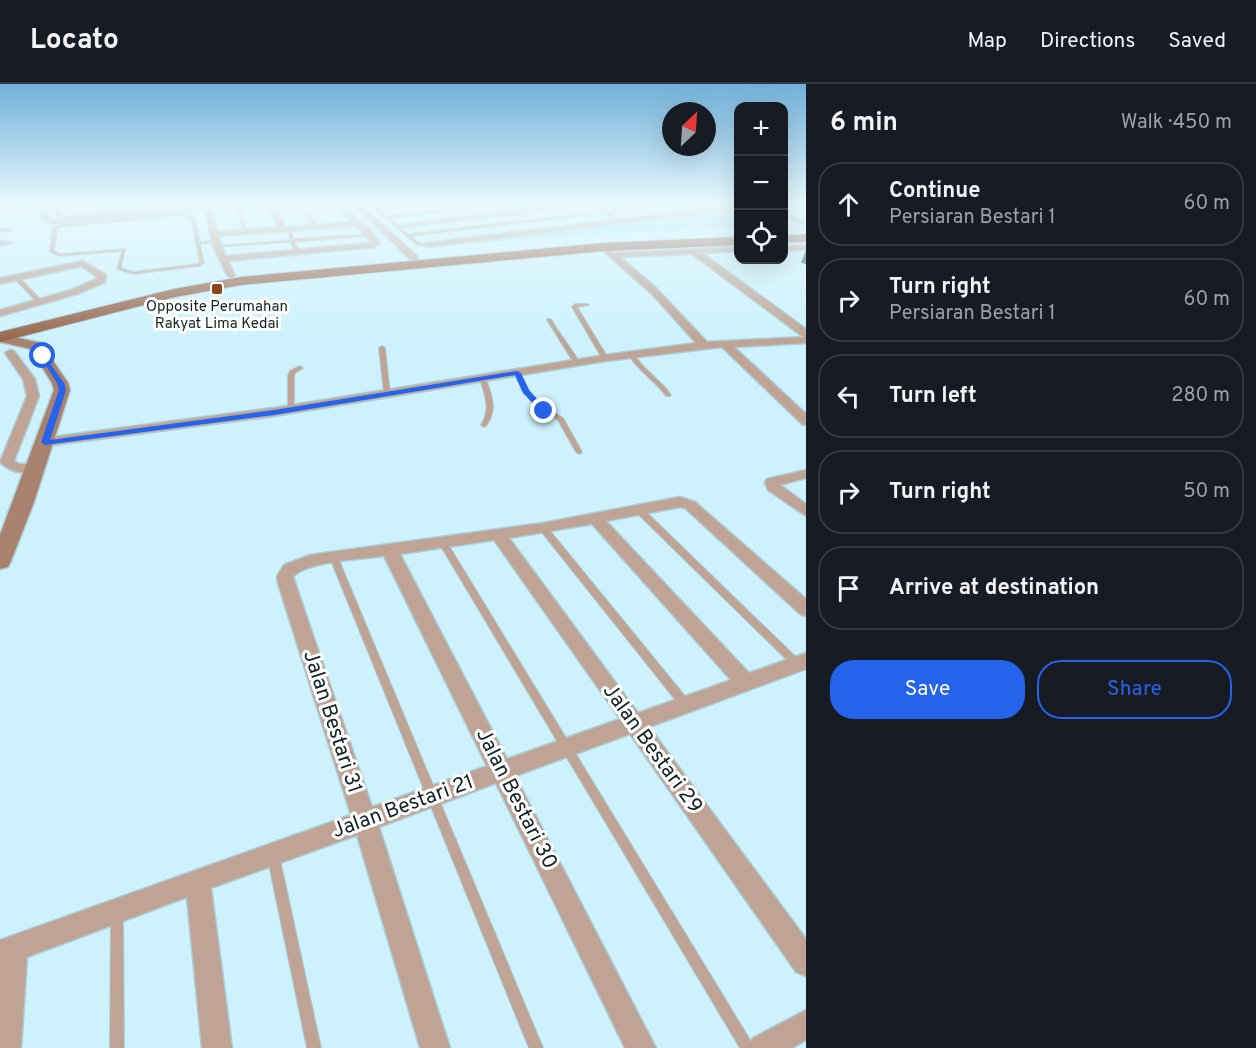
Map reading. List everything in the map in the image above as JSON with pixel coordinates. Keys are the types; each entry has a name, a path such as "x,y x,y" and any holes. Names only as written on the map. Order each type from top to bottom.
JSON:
{"main road":[{"path":"3,333 187,283 231,275 523,249"},
{"path":"3,333 174,292 233,282 636,249"}],"street":[{"path":"219,249 231,275"},
{"path":"223,259 342,249"},
{"path":"404,249 414,258"},
{"path":"610,251 734,249"},
{"path":"610,251 654,291 704,345"},
{"path":"694,251 806,334"},
{"path":"0,281 86,263 103,277 102,280 74,292 0,315 3,333 36,346 60,383 62,390 36,467 0,557"},
{"path":"50,271 58,278"},
{"path":"66,285 74,292"},
{"path":"36,467 17,468 7,462 33,396 29,379 5,354 36,346 56,322"},
{"path":"45,442 291,409 631,354 704,345 806,340"},
{"path":"726,344 806,421"},
{"path":"806,474 772,482 773,487 806,511"},
{"path":"334,558 543,528 680,502 690,505 806,609"},
{"path":"595,518 746,683"},
{"name":"Jalan Bestari 29","path":"498,534 806,962"},
{"name":"Jalan Bestari 30","path":"390,551 641,1048"},
{"name":"Jalan Bestari 31","path":"334,558 310,561 290,569 285,576 286,583 365,821 435,1048"},
{"name":"Jalan Bestari 21","path":"7,951 802,663"},
{"path":"198,881 217,1048"},
{"path":"6,1048 7,951"},
{"path":"762,1048 806,1024"}],"lane":[{"path":"52,249 52,252 60,255 124,250 119,269 133,273 198,265 202,263 199,249"},
{"path":"16,278 40,302"},
{"path":"587,305 574,307 605,358"},
{"path":"549,320 555,335 571,352 576,362"},
{"path":"382,348 387,393"},
{"path":"631,354 635,363 655,379 668,395"},
{"path":"291,409 291,376 292,372 300,368"},
{"path":"517,373 535,403 561,419 579,452"},
{"path":"483,379 491,411 484,425"},
{"path":"638,509 802,663"},
{"path":"543,528 685,704"},
{"path":"443,543 748,1048"},
{"path":"334,558 536,1048"},
{"path":"273,855 314,1048"},
{"path":"117,911 117,1048"}],"place":[{"name":"Opposite Perumahan Rakyat Lima Kedai","path":"217,289"}],"route":[{"path":"43,356 62,390 45,442 274,412 517,373 526,391 544,411"}]}
